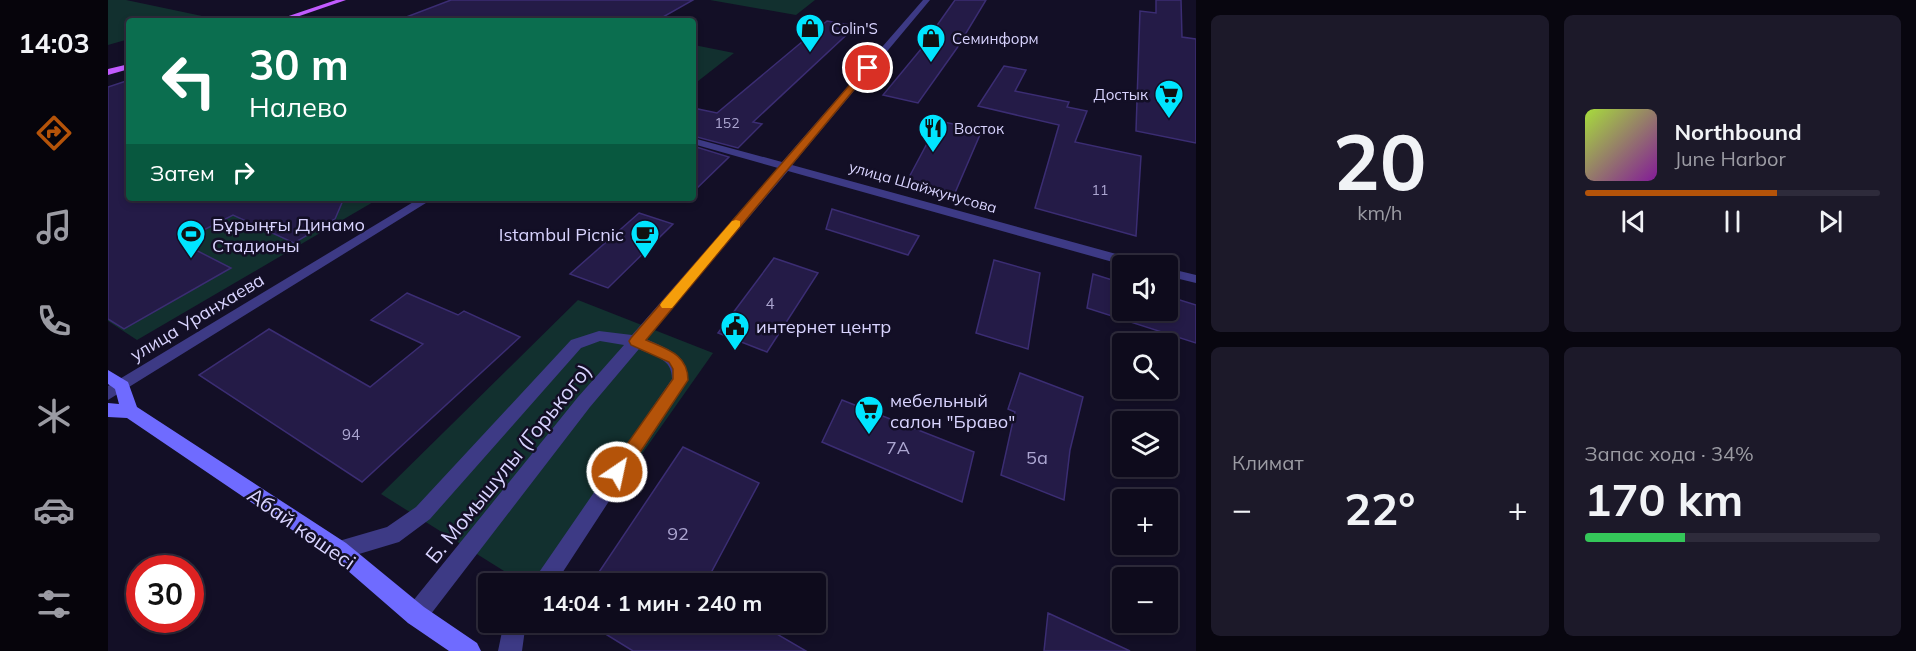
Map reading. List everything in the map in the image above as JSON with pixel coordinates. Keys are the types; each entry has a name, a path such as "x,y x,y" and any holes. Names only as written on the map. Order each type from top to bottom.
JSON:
{"main road":[{"path":"287,18 344,0"},
{"path":"108,72 126,67"},
{"path":"113,385 130,411"},
{"path":"108,410 130,411"},
{"name":"Абай көшесі","path":"130,411 339,550 416,615 469,651"}],"street":[{"name":"Б. Момышулы (Горького)","path":"416,615 584,402 927,0"},
{"name":"улица Шайжунусова","path":"696,142 1112,257"},
{"name":"улица Уранхаева","path":"113,385 423,201"},
{"path":"1178,275 1196,279"},
{"path":"339,550 392,535 423,513 576,344 599,336 636,341 674,359 680,369 680,380 549,573"},
{"path":"510,651 513,633"}],"green space":[{"path":"108,0 126,0 202,16 196,18 126,18 126,40 108,45"},
{"path":"710,0 815,0 796,15"},
{"path":"696,45 734,53 696,83"},
{"name":"Бұрыңғы Динамо Стадионы","path":"108,112 126,186 126,201 375,201 137,340 108,321"},
{"path":"578,300 713,353 558,573 507,573 381,494"}],"building":[{"path":"451,0 693,0 661,18 404,18"},
{"path":"955,0 986,0 957,48 918,103 883,95 936,31 933,31"},
{"path":"1156,0 1181,0 1182,37 1196,39 1196,143 1136,131 1140,11 1156,13"},
{"path":"827,21 856,26 753,122 762,124 738,148 696,137 696,109 717,113"},
{"path":"1004,66 1026,70 1015,91 1069,102 1067,107 1087,111 1075,142 1141,156 1136,236 1035,208 1059,125 978,106"},
{"name":"Бұрыңғы Динамо Стадионы","path":"126,81 126,201 343,201 335,219 294,243 233,215 180,242 231,268 124,329 108,319 108,87"},
{"path":"939,121 982,130 954,195 906,183"},
{"path":"696,147 729,157 696,189"},
{"path":"832,209 919,236 908,255 826,229"},
{"path":"639,213 673,224 608,288 570,274"},
{"path":"774,258 818,273 767,352 718,333"},
{"path":"994,260 1040,273 1028,349 976,333"},
{"path":"1093,274 1112,280 1112,316 1087,308"},
{"path":"407,293 458,315 464,311 520,337 362,482 199,375 269,329 370,387 423,344 371,320"},
{"path":"1178,299 1196,305 1196,343 1178,337 1178,333 1165,333 1127,321 1178,321"},
{"path":"1020,373 1083,397 1070,450 1064,500 1001,475 1015,412 1008,409"},
{"path":"842,400 974,452 962,502 822,442"},
{"path":"683,447 759,483 711,573 598,573"},
{"path":"1048,613 1130,651 1044,651"},
{"path":"604,633 775,633 806,651 633,651"}],"slow traffic":[{"path":"667,305 736,223"}],"place":[{"name":"Colin'S","path":"810,54"},
{"name":"Семинформ","path":"931,64"},
{"name":"Достык","path":"1169,120"},
{"name":"Восток","path":"933,154"},
{"name":"Бұрыңғы Динамо Стадионы","path":"191,260"},
{"name":"Istambul Picnic","path":"645,260"},
{"name":"интернет центр","path":"735,352"},
{"name":"мебельный салон \"Браво\"","path":"869,436"}],"route":[{"path":"617,472 680,380 680,369 674,359 636,341 868,68"}]}
